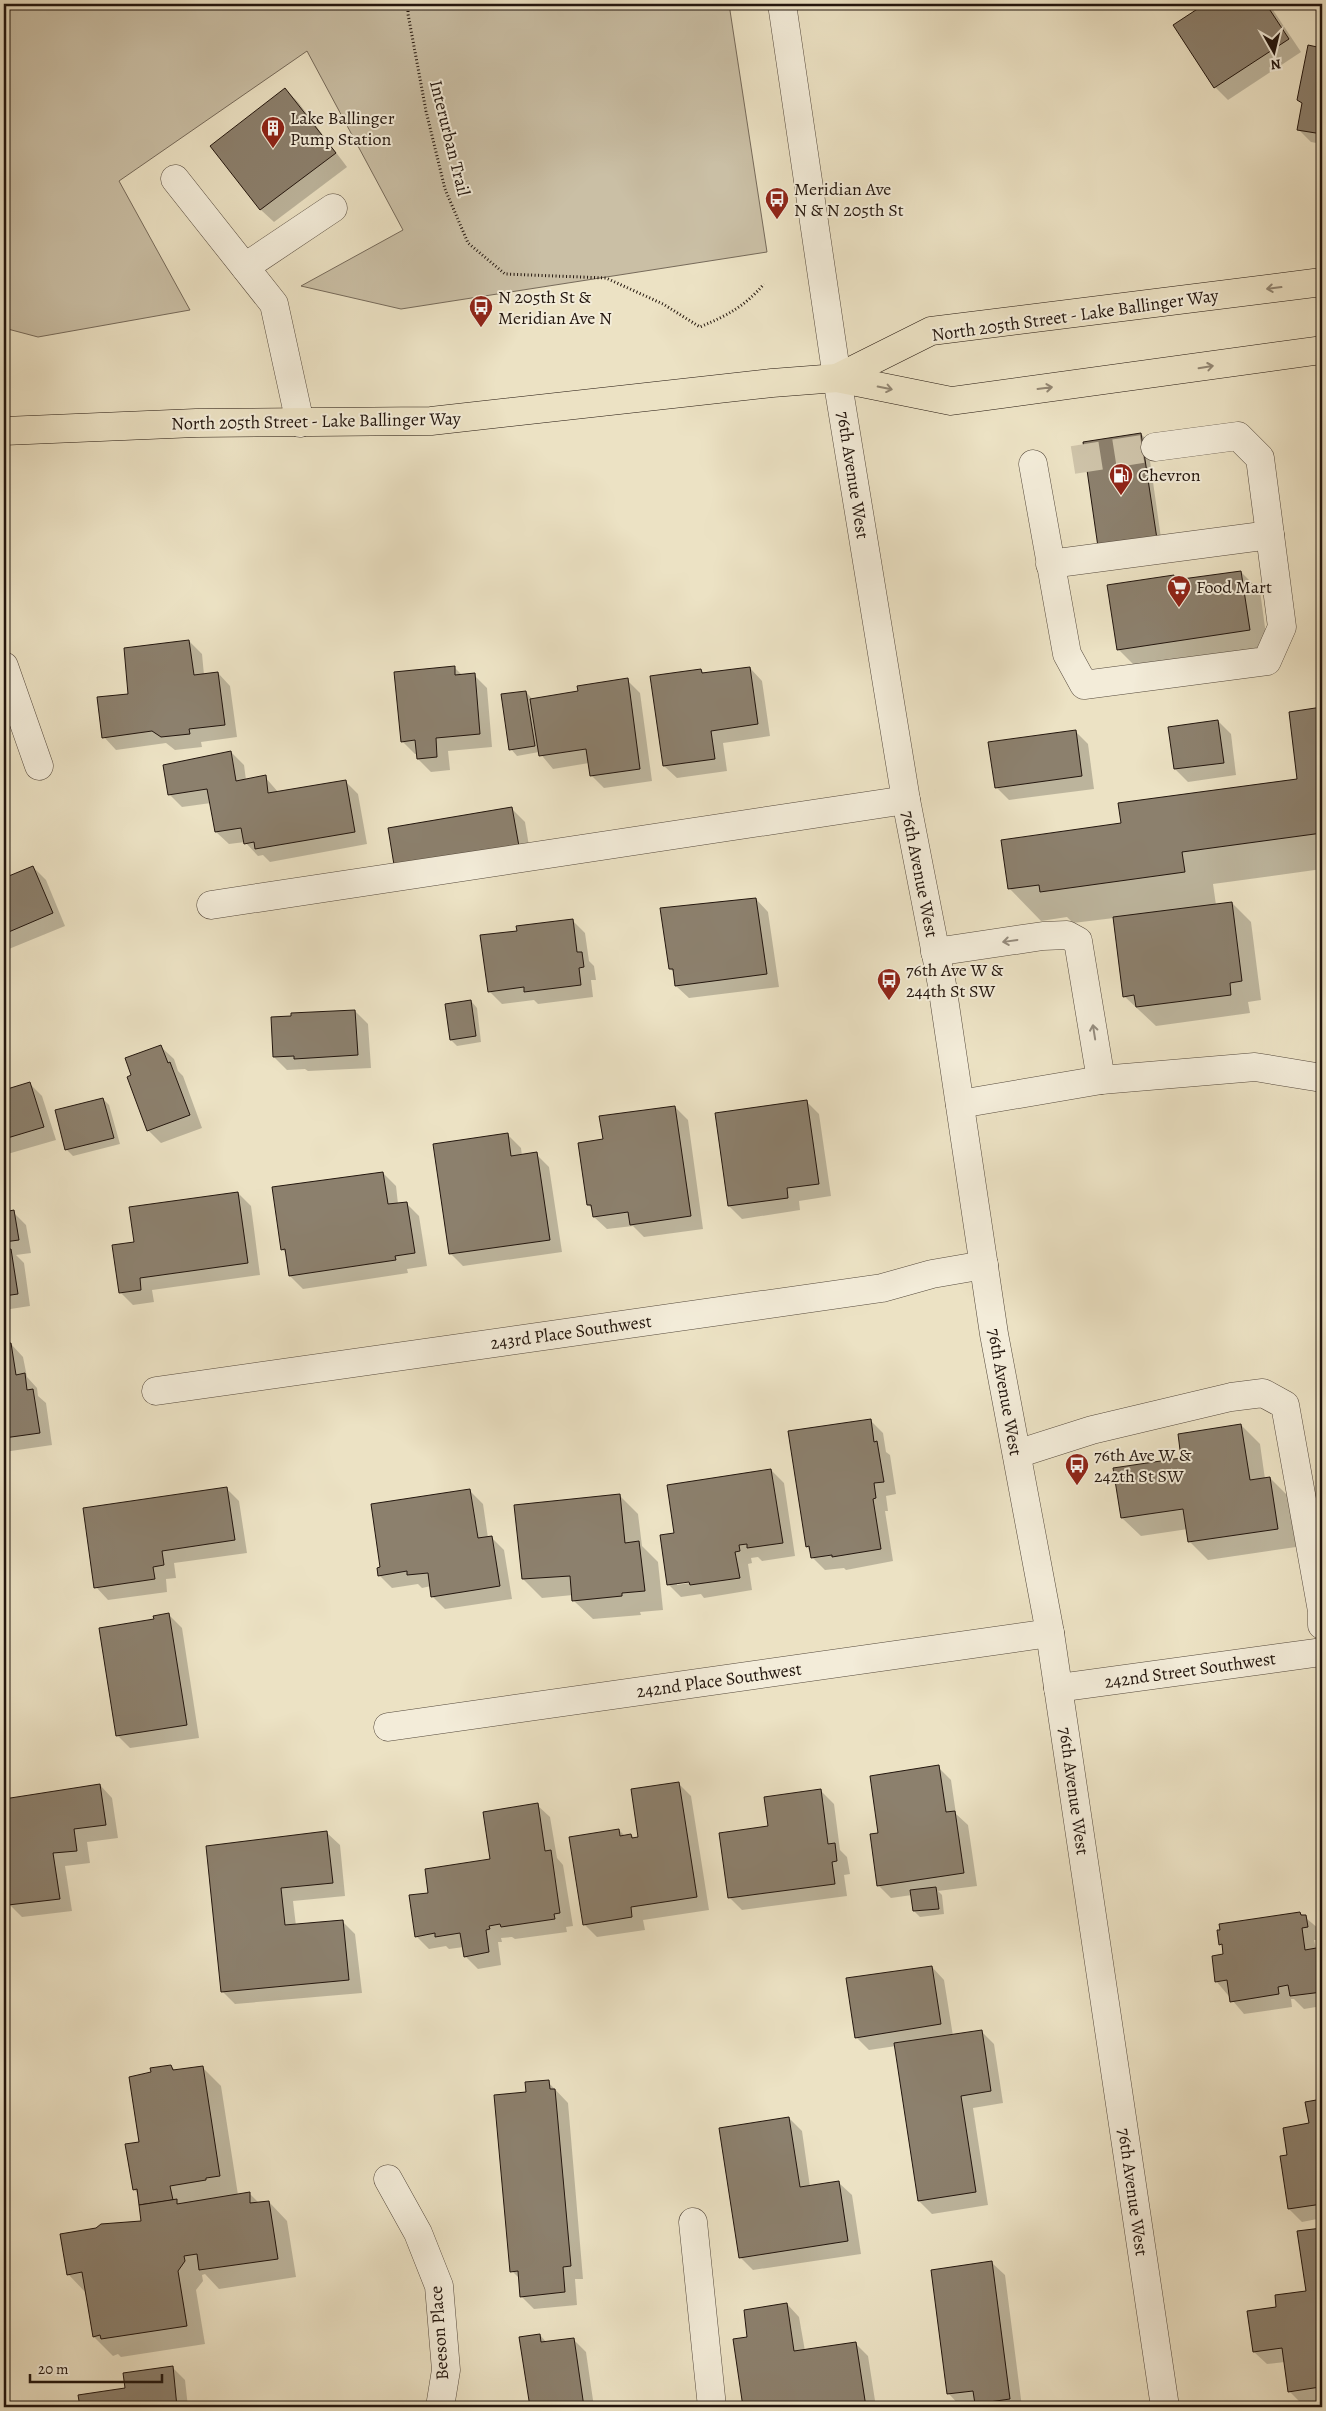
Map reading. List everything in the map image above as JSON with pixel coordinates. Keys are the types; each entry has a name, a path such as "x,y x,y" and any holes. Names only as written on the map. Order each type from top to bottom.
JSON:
{"main road":[{"name":"North 205th Street - Lake Ballinger Way","path":"837,378 931,331 1322,282"},
{"name":"North 205th Street - Lake Ballinger Way","path":"4,431 196,423 431,421 762,384 837,378 950,401 1322,350"}],"street":[{"name":"76th Avenue West","path":"782,4 837,378 906,800 936,952 984,1265 1050,1633 1165,2407"},
{"path":"175,179 274,304 300,423"},
{"path":"244,267 333,208"},
{"path":"1033,464 1066,654 1084,685 1267,660 1282,627 1260,458 1238,436 1155,447"},
{"path":"1050,564 1270,535"},
{"path":"4,666 39,766"},
{"path":"211,905 906,800"},
{"path":"936,952 1043,936 1067,935 1078,941 1102,1080"},
{"path":"960,1104 1102,1080 1256,1067 1322,1078"},
{"name":"243rd Place Southwest","path":"156,1391 882,1288 932,1274 984,1265"},
{"path":"1017,1454 1109,1426 1232,1397 1263,1393 1286,1404 1322,1611 1322,1625"},
{"name":"242nd Place Southwest","path":"388,1727 1050,1633"},
{"name":"242nd Street Southwest","path":"1058,1688 1322,1652"},
{"name":"Beeson Place","path":"388,2179 418,2233 439,2286 446,2370 440,2407"},
{"path":"693,2222 712,2407"}],"path":[{"name":"Interurban Trail","path":"408,4 408,14 426,111 445,189 468,243 505,274 606,278 663,304 700,327 735,312 751,299 764,284"}],"shaded area":[{"path":"4,4 729,4 767,252 401,309 301,286 403,230 307,51 119,181 190,310 38,337 4,328"}],"building":[{"path":"1205,4 1266,4 1289,39 1214,88 1173,25"},
{"path":"1308,45 1322,48 1322,134 1297,130 1302,103 1297,100"},
{"name":"Lake Ballinger Pump Station","path":"285,88 336,153 260,210 210,146"},
{"path":"1141,433 1157,539 1098,547 1083,442"},
{"name":"Food Mart","path":"1241,571 1250,630 1117,650 1107,585 1174,575 1175,580"},
{"path":"189,640 194,675 218,672 225,725 189,729 190,734 161,737 152,731 102,738 97,697 128,694 124,648"},
{"path":"455,666 455,675 475,673 480,734 436,738 437,757 417,759 415,740 401,742 394,672"},
{"path":"750,667 758,724 711,731 715,759 663,766 650,676 701,669 702,673"},
{"path":"628,678 640,769 590,776 586,749 539,756 530,699 578,691 577,686"},
{"path":"526,691 535,746 509,750 501,694"},
{"path":"1322,707 1322,833 1182,852 1185,872 1040,892 1039,885 1008,889 1001,840 1121,823 1118,803 1297,779 1289,712"},
{"path":"1218,720 1224,763 1174,769 1168,727"},
{"path":"1076,730 1082,776 995,788 988,742"},
{"path":"231,751 236,781 266,775 268,793 346,780 355,832 255,849 254,842 244,844 241,828 215,832 207,789 168,795 163,765"},
{"path":"512,807 520,852 395,871 388,828"},
{"path":"33,866 53,913 4,934 4,878"},
{"path":"756,898 767,974 675,986 673,969 669,969 660,908"},
{"path":"1232,902 1242,981 1230,983 1231,995 1136,1007 1134,995 1123,997 1113,917"},
{"path":"573,919 577,952 582,952 584,967 579,968 581,985 524,992 524,987 488,992 480,935 517,931 516,926"},
{"path":"471,1000 476,1036 450,1040 445,1004"},
{"path":"355,1010 358,1055 294,1059 294,1056 273,1057 271,1017 291,1016 291,1013"},
{"path":"161,1045 168,1063 170,1062 190,1115 147,1131 127,1077 131,1075 125,1058"},
{"path":"30,1082 44,1127 4,1139 4,1090"},
{"path":"103,1098 114,1138 65,1150 55,1110"},
{"path":"807,1100 819,1184 787,1188 788,1198 728,1206 715,1113"},
{"path":"675,1106 691,1216 630,1225 628,1212 593,1217 591,1205 587,1205 578,1143 603,1139 599,1116"},
{"path":"508,1133 511,1156 537,1152 550,1240 449,1254 433,1144"},
{"path":"383,1172 388,1204 407,1202 415,1253 395,1256 396,1260 289,1276 285,1249 281,1250 272,1187"},
{"path":"238,1192 248,1263 140,1278 141,1290 119,1293 112,1245 134,1242 129,1207"},
{"path":"14,1210 19,1240 4,1242 4,1212"},
{"path":"11,1249 18,1294 4,1296 4,1250"},
{"path":"11,1343 16,1375 25,1373 27,1390 33,1389 40,1433 4,1438 4,1344"},
{"path":"871,1419 874,1442 877,1441 884,1482 874,1483 876,1498 873,1499 881,1549 832,1557 832,1555 811,1558 809,1546 806,1547 788,1431"},
{"path":"1241,1424 1250,1480 1270,1477 1278,1529 1188,1542 1183,1509 1121,1518 1113,1468 1181,1458 1178,1434"},
{"path":"771,1469 783,1543 747,1548 747,1544 739,1545 740,1551 735,1552 740,1578 690,1585 689,1582 667,1585 660,1535 674,1533 667,1485"},
{"path":"227,1487 235,1540 162,1551 164,1565 153,1567 155,1579 94,1588 83,1508"},
{"path":"470,1489 478,1538 492,1536 500,1586 431,1597 428,1573 407,1575 407,1571 378,1576 377,1568 380,1567 371,1504"},
{"path":"620,1494 625,1543 639,1541 645,1591 622,1593 622,1596 572,1601 570,1576 522,1579 514,1505"},
{"path":"169,1613 187,1725 116,1736 99,1628 154,1619 153,1616"},
{"path":"939,1765 946,1812 955,1811 964,1873 877,1886 870,1834 878,1833 870,1776"},
{"path":"679,1782 697,1897 631,1907 632,1917 583,1925 569,1837 619,1829 620,1836 631,1834 632,1838 638,1837 631,1789"},
{"path":"100,1784 106,1825 74,1829 77,1851 53,1853 60,1899 8,1905 4,1872 4,1799"},
{"path":"821,1789 828,1844 835,1843 837,1861 832,1862 835,1884 728,1898 719,1833 768,1826 764,1797"},
{"path":"538,1803 545,1851 551,1850 560,1913 554,1914 555,1919 501,1927 500,1924 489,1926 490,1929 486,1930 489,1952 464,1957 460,1933 435,1937 435,1933 415,1937 409,1895 428,1893 425,1869 490,1859 483,1812"},
{"path":"327,1831 333,1883 281,1888 285,1925 343,1920 349,1980 221,1992 206,1846"},
{"path":"936,1887 939,1909 913,1911 910,1890"},
{"path":"1300,1912 1301,1915 1306,1915 1308,1927 1302,1928 1305,1950 1322,1947 1322,1992 1290,1996 1288,1985 1278,1987 1279,1994 1230,2002 1227,1980 1215,1982 1212,1956 1223,1954 1222,1944 1219,1945 1217,1930 1220,1930 1219,1924"},
{"path":"932,1966 941,2024 855,2038 846,1978"},
{"path":"982,2030 991,2091 961,2096 976,2192 918,2201 894,2043"},
{"path":"171,2065 173,2070 203,2066 220,2176 170,2186 173,2200 139,2205 137,2189 133,2190 125,2144 139,2142 129,2077 151,2072 150,2068"},
{"path":"549,2080 550,2089 555,2089 571,2266 563,2267 565,2292 520,2297 518,2271 510,2272 494,2095 526,2092 525,2082"},
{"path":"1322,2099 1322,2204 1288,2209 1280,2156 1287,2155 1283,2128 1309,2123 1305,2102"},
{"path":"789,2117 800,2187 839,2181 848,2241 739,2258 719,2128"},
{"path":"250,2192 250,2203 269,2201 278,2259 199,2270 197,2254 184,2256 185,2261 178,2271 187,2326 101,2339 100,2335 93,2337 82,2272 67,2275 60,2234 96,2228 101,2224 141,2221 139,2205 177,2199 177,2204"},
{"path":"1322,2228 1322,2393 1320,2393 1320,2387 1288,2392 1282,2348 1253,2352 1247,2311 1276,2307 1275,2295 1306,2291 1297,2231"},
{"path":"992,2261 1010,2399 975,2404 973,2391 947,2394 931,2270"},
{"path":"787,2303 794,2351 856,2342 866,2407 743,2407 733,2339 747,2337 744,2310"},
{"path":"540,2334 541,2342 574,2338 584,2407 530,2407 519,2337"},
{"path":"173,2366 177,2407 80,2407 78,2395 125,2388 123,2373"}],"tunnel":[{"path":"1073,460 1155,447"}],"place":[{"name":"Lake Ballinger Pump Station","path":"273,149"},
{"name":"Meridian Ave N & N 205th St","path":"777,220"},
{"name":"N 205th St & Meridian Ave N","path":"481,328"},
{"name":"Chevron","path":"1121,496"},
{"name":"Food Mart","path":"1179,608"},
{"name":"76th Ave W & 244th St SW","path":"889,1001"},
{"name":"76th Ave W & 242th St SW","path":"1077,1486"}]}
